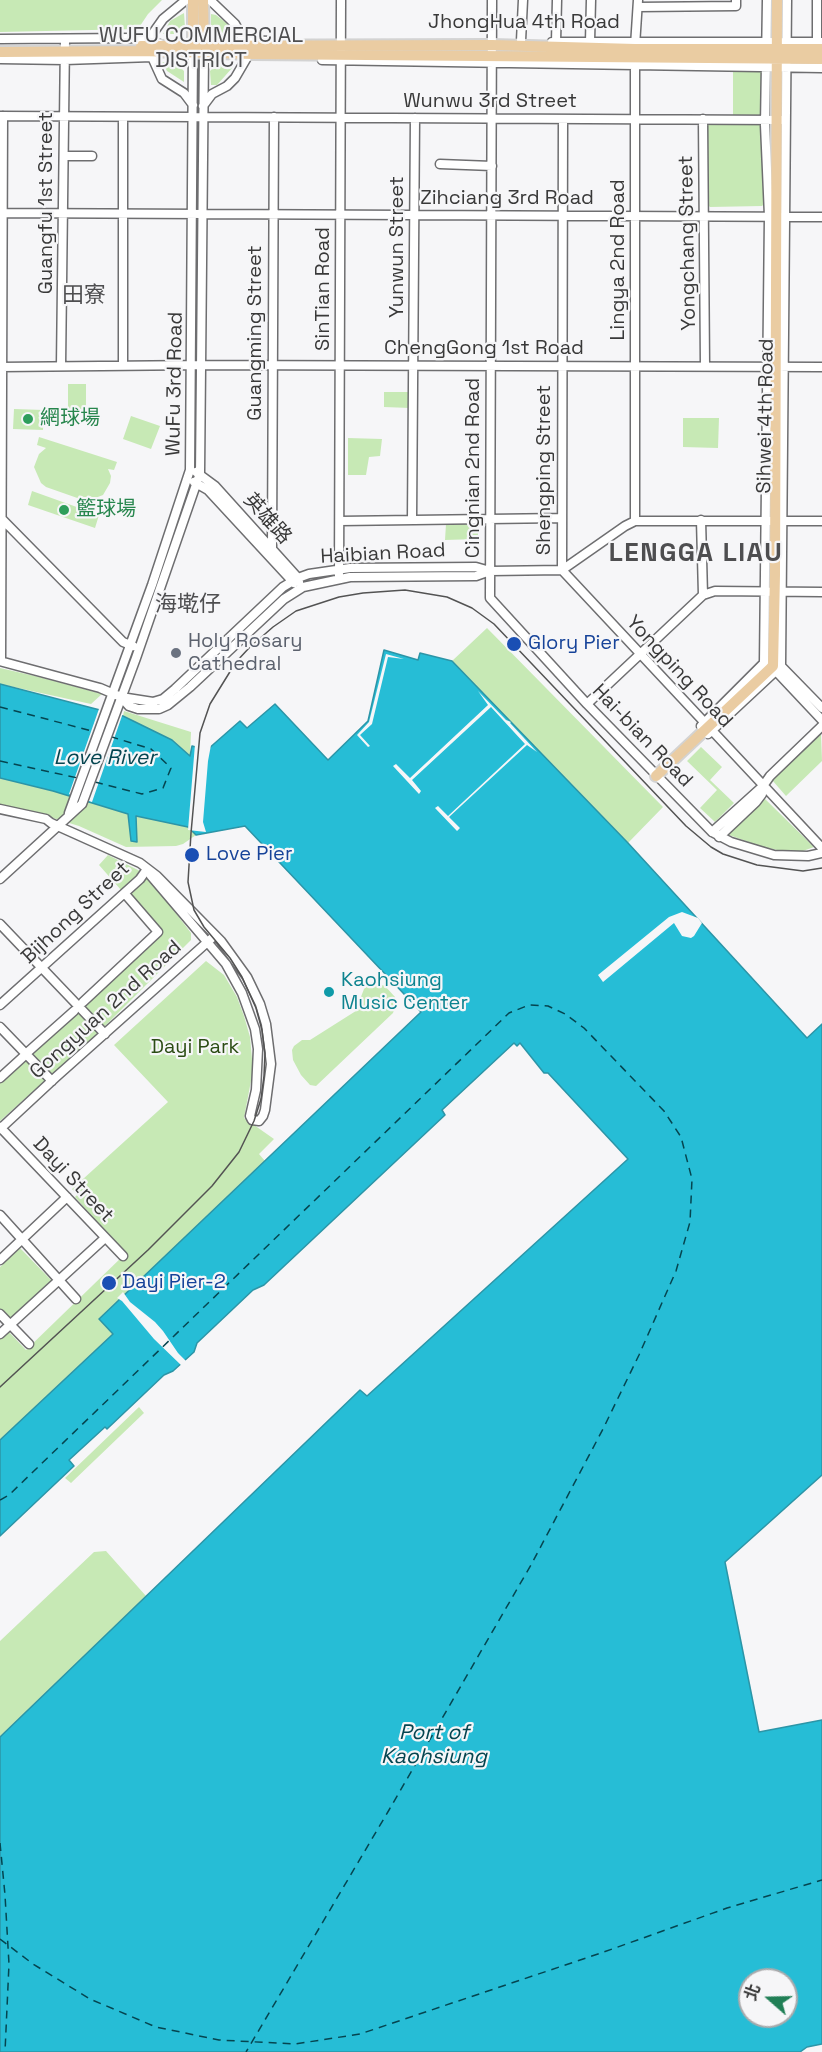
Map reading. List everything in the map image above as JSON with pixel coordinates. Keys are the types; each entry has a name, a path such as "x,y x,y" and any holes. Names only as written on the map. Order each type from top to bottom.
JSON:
{"main road":[{"path":"193,0 198,49"},
{"path":"198,49 204,0"},
{"name":"Sihwei 4th Road","path":"773,667 779,592 774,521 777,0"},
{"path":"0,45 65,50 146,43 157,51"},
{"name":"JhongHua 4th Road","path":"198,49 227,44 341,50 777,55 822,59"},
{"name":"JhongHua 4th Road","path":"777,55 820,45"},
{"path":"0,52 198,49"},
{"name":"JhongHua 4th Road","path":"198,49 243,56 341,50"},
{"path":"656,776 773,667"}],"street":[{"path":"146,43 163,19 186,0"},
{"path":"210,0 235,24 244,40"},
{"name":"SinTian Road","path":"339,574 342,0"},
{"path":"492,0 492,216"},
{"path":"521,41 523,0"},
{"path":"556,42 557,0"},
{"path":"590,42 591,0"},
{"path":"638,3 736,6 735,0"},
{"name":"Sihwei 4th Road","path":"767,0 777,55"},
{"name":"Sihwei 4th Road","path":"777,55 787,0"},
{"name":"Lingya 2nd Road","path":"635,521 635,53 638,3"},
{"path":"819,5 820,45"},
{"path":"0,39 65,50"},
{"name":"JhongHua 4th Road","path":"227,44 244,40 341,50 492,51 521,41 590,42 635,53 777,55 822,68"},
{"name":"WuFu 3rd Road","path":"117,695 130,645 190,470 193,214 198,117 198,49"},
{"path":"0,59 65,50"},
{"name":"Guangfu 1st Street","path":"62,366 65,50"},
{"path":"157,51 162,79 184,93 198,106 235,78 243,56"},
{"path":"2,116 0,661 100,688 117,695 153,702 163,699 295,580 300,589"},
{"name":"Wunwu 3rd Street","path":"2,116 776,119"},
{"path":"123,117 123,366"},
{"name":"WuFu 3rd Road","path":"117,695 140,648 200,473 204,214 198,117"},
{"name":"Guangming Street","path":"272,549 274,117"},
{"name":"Yunwun Street","path":"412,520 415,118"},
{"name":"Shengping Street","path":"562,570 563,118"},
{"name":"Yongchang Street","path":"703,119 705,366"},
{"path":"64,156 92,156"},
{"path":"440,164 492,165"},
{"name":"Zihciang 3rd Road","path":"1,213 822,217"},
{"name":"Cingnian 2nd Road","path":"490,571 492,216"},
{"path":"1,367 192,365"},
{"name":"ChengGong 1st Road","path":"192,365 822,367"},
{"name":"英雄路","path":"190,470 200,473 215,486 272,549 295,580"},
{"name":"英雄路","path":"188,480 208,490 295,580"},
{"path":"0,517 123,642 140,648"},
{"path":"340,521 562,518"},
{"path":"701,520 703,595"},
{"path":"490,571 562,570 635,521 822,521"},
{"name":"Sihwei 4th Road","path":"773,667 763,591 774,521"},
{"name":"Yongping Road","path":"562,570 638,654 822,848"},
{"name":"Haibian Road","path":"295,580 339,574 476,576 490,571"},
{"name":"Hai-bian Road","path":"490,571 490,598 587,704 716,834 741,846 774,855 808,856 822,853"},
{"name":"Haibian Road","path":"117,695 129,706 138,710 159,710 190,687 284,598 300,589 339,574"},
{"path":"587,704 703,595 715,591 822,592"},
{"path":"773,667 822,708"},
{"path":"773,667 822,720"},
{"path":"0,879 58,826 79,802 117,695"},
{"path":"716,834 770,776 822,726"},
{"name":"Gongyuan 2nd Road","path":"0,808 46,819 140,863 211,938 0,1128"},
{"name":"Bijhong Street","path":"0,1005 140,879 147,869"},
{"path":"83,1002 158,932 126,895"},
{"path":"0,924 105,1034"},
{"path":"211,938 235,960 247,977 260,1004 266,1024 271,1064 265,1110 259,1121 252,1120 250,1116 258,1066 255,1029 238,985 211,938"},
{"path":"0,1078 74,1011"},
{"path":"0,1027 51,1080"},
{"name":"Dayi Street","path":"0,1128 123,1256"},
{"path":"0,1260 67,1197"},
{"path":"0,1215 76,1299"},
{"path":"0,1334 105,1238"},
{"path":"0,1314 29,1344"}],"green space":[{"path":"0,0 162,0 148,14 138,29 0,32"},
{"path":"184,13 185,28 182,32 163,34 170,21"},
{"path":"211,14 229,25 234,36 220,35 211,27"},
{"path":"162,62 177,64 184,71 184,82 167,71"},
{"path":"218,63 233,63 233,67 217,85 211,85 210,71"},
{"path":"733,69 762,71 763,118 733,117"},
{"path":"709,122 762,123 765,203 762,206 710,207 707,204 707,125"},
{"path":"68,384 86,384 86,412 68,412"},
{"path":"384,392 410,392 410,408 384,407"},
{"name":"網球場","path":"14,409 44,410 43,430 13,429"},
{"path":"131,416 160,426 151,449 123,439"},
{"path":"683,418 719,418 718,448 683,447"},
{"path":"39,437 117,462 114,470 108,469 111,476 110,483 103,495 83,500 46,487 41,483 34,467 39,454 46,448 37,445"},
{"path":"348,438 382,439 380,456 369,457 366,475 348,475"},
{"name":"籃球場","path":"32,491 99,515 95,528 28,505"},
{"path":"476,523 478,539 445,540 446,524"},
{"path":"487,628 663,807 628,843 452,661"},
{"path":"0,668 102,694 91,704 0,684"},
{"path":"124,711 191,732 190,756 172,740 123,716"},
{"path":"821,734 822,761 786,796 772,780"},
{"path":"701,747 722,767 710,780 734,803 715,822 700,808 717,790 687,761"},
{"path":"0,778 53,791 128,814 137,842 136,816 188,827 196,835 176,846 126,847 79,826 0,804"},
{"path":"764,798 814,847 800,852 777,850 726,834"},
{"name":"Dayi Park","path":"108,855 146,874 191,933 191,940 100,1031 0,1121 0,1078 158,932 99,865"},
{"path":"206,961 224,975 237,997 244,1016 250,1037 253,1070 244,1118 274,1139 259,1154 265,1161 100,1318 113,1334 0,1440 0,1338 8,1331 26,1350 125,1254 75,1197 77,1195 72,1189 168,1102 114,1045"},
{"path":"374,982 385,986 395,997 393,1013 316,1086 310,1085 301,1075 293,1060 294,1046 302,1040 310,1040 359,1009 364,989 369,983"},
{"path":"20,1248 52,1281 10,1321 0,1310 0,1267"},
{"path":"139,1407 144,1413 71,1483 65,1478"},
{"path":"106,1551 146,1596 0,1737 0,1641 94,1552"}],"water":[{"name":"Port of Kaohsiung","path":"384,650 418,660 420,653 452,661 628,843 807,1038 822,1024 822,1475 725,1562 759,1732 822,1720 822,2044 807,2047 800,2052 0,2052 0,1737 360,1390 367,1396 628,1159 548,1073 544,1073 520,1043 517,1046 514,1043 442,1110 445,1115 264,1285 253,1290 197,1343 194,1352 173,1371 164,1375 107,1429 105,1427 69,1460 74,1466 0,1536 0,1440 113,1334 99,1319 421,1012 245,826 196,835 188,827 136,816 137,842 131,841 128,814 53,791 0,778 0,684 123,716 172,740 190,756 192,746 207,750 240,721 247,728 275,704 328,760 368,721"}],"pier":[{"path":"386,654 404,659 388,657 372,724 360,735 370,746 368,747 357,735 369,722"},
{"path":"478,691 506,720 511,722 537,752 527,745 449,817 460,828 457,831 435,808 438,806 448,816 525,744 491,707 412,780 421,791 419,794 393,766 396,764 410,778 488,705"},
{"path":"100,706 123,713 92,802 69,794"},
{"path":"195,744 206,747 211,745 203,822 206,832 188,830"},
{"path":"682,912 698,918 702,923 694,936 691,938 682,936 674,923 603,982 598,975 669,917"},
{"path":"123,1292 130,1302 155,1322 187,1362 182,1366 154,1339 117,1298"}],"ferry route":[{"path":"0,707 96,732"},
{"path":"95,782 142,794 163,788 171,768 151,749 112,737"},
{"path":"0,761 78,778"},
{"path":"0,1500 9,1495 509,1013 529,1005 548,1006 565,1014 584,1028 664,1111 681,1137 692,1179 690,1222 676,1271 639,1355 603,1429 531,1565 246,2052"},
{"path":"0,1843 9,1964 5,2052"},
{"path":"0,1939 33,1964 90,1999 156,2027 219,2040 295,2044 360,2034 727,1908 822,1880"}],"tram line":[{"path":"0,1387 148,1250 212,1186 239,1152 254,1121 261,1099 264,1076 265,1053 262,1030 256,1008 242,977 194,910 188,882 191,833 200,733 210,704 236,662 273,627 296,611 339,597 405,590 447,597 472,608 494,624 686,826 711,847 723,854 757,865 803,871 822,868"}],"place":[{"name":"網球場","path":"28,419"},
{"name":"籃球場","path":"64,510"},
{"name":"Glory Pier","path":"514,644"},
{"name":"Holy Rosary Cathedral","path":"176,653"},
{"name":"Love Pier","path":"192,855"},
{"name":"Kaohsiung Music Center","path":"329,992"},
{"name":"Dayi Pier-2","path":"109,1283"}],"district":[{"name":"WUFU COMMERCIAL DISTRICT","path":"201,48"},
{"name":"田寮","path":"84,296"},
{"name":"LENGGA LIAU","path":"696,554"},
{"name":"海墘仔","path":"188,605"}],"water label":[{"name":"Love River","path":"105,758"}]}
